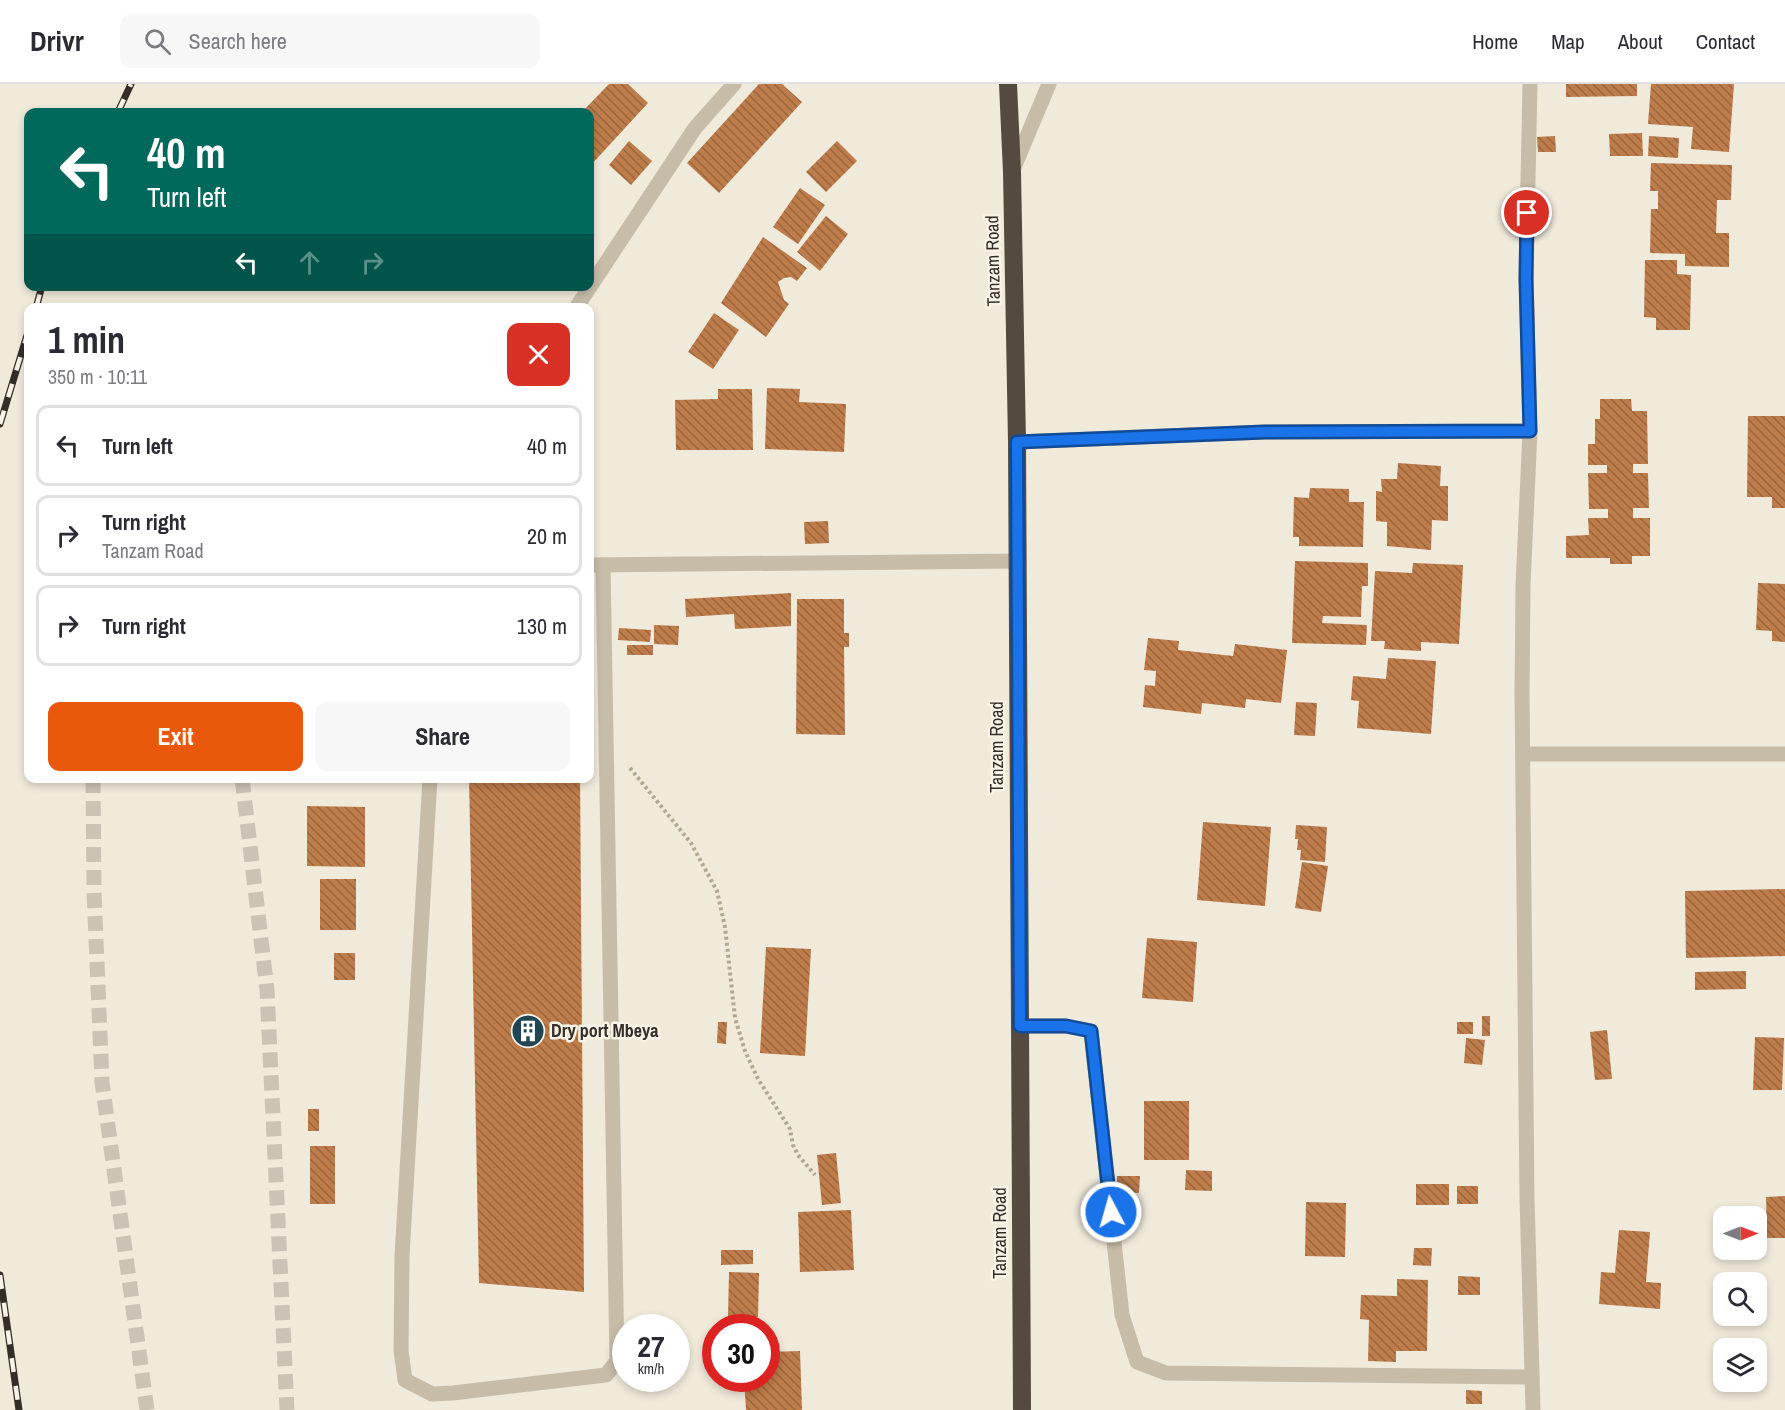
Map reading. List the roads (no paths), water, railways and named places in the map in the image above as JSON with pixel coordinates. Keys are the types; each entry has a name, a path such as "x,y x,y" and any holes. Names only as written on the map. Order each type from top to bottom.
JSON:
{"highway":[{"name":"Tanzam Road","path":"1008,84 1017,442 1022,1410"}],"street":[{"path":"594,281 695,128 734,84"},
{"path":"1012,172 1049,84"},
{"path":"1530,84 1526,279 1530,431 1523,585 1523,754 1527,1198 1533,1410"},
{"path":"1017,442 1265,432 1530,431"},
{"path":"430,783 402,1256 400,1351 405,1380 432,1394 606,1375 617,1361 606,740 596,565 1017,561"},
{"path":"1523,754 1785,754"},
{"path":"1020,1026 1066,1026 1091,1031 1122,1315 1137,1362 1166,1373 1532,1377"}],"tunnel":[{"path":"93,783 94,891 102,1082 147,1410"},
{"path":"243,783 267,990 287,1410"}],"railway":[{"path":"120,108 131,84"},
{"path":"37,303 41,291"},
{"path":"0,424 24,345"},
{"path":"0,1275 19,1410"}],"place":[{"name":"Dry port Mbeya","path":"528,1031"}]}
